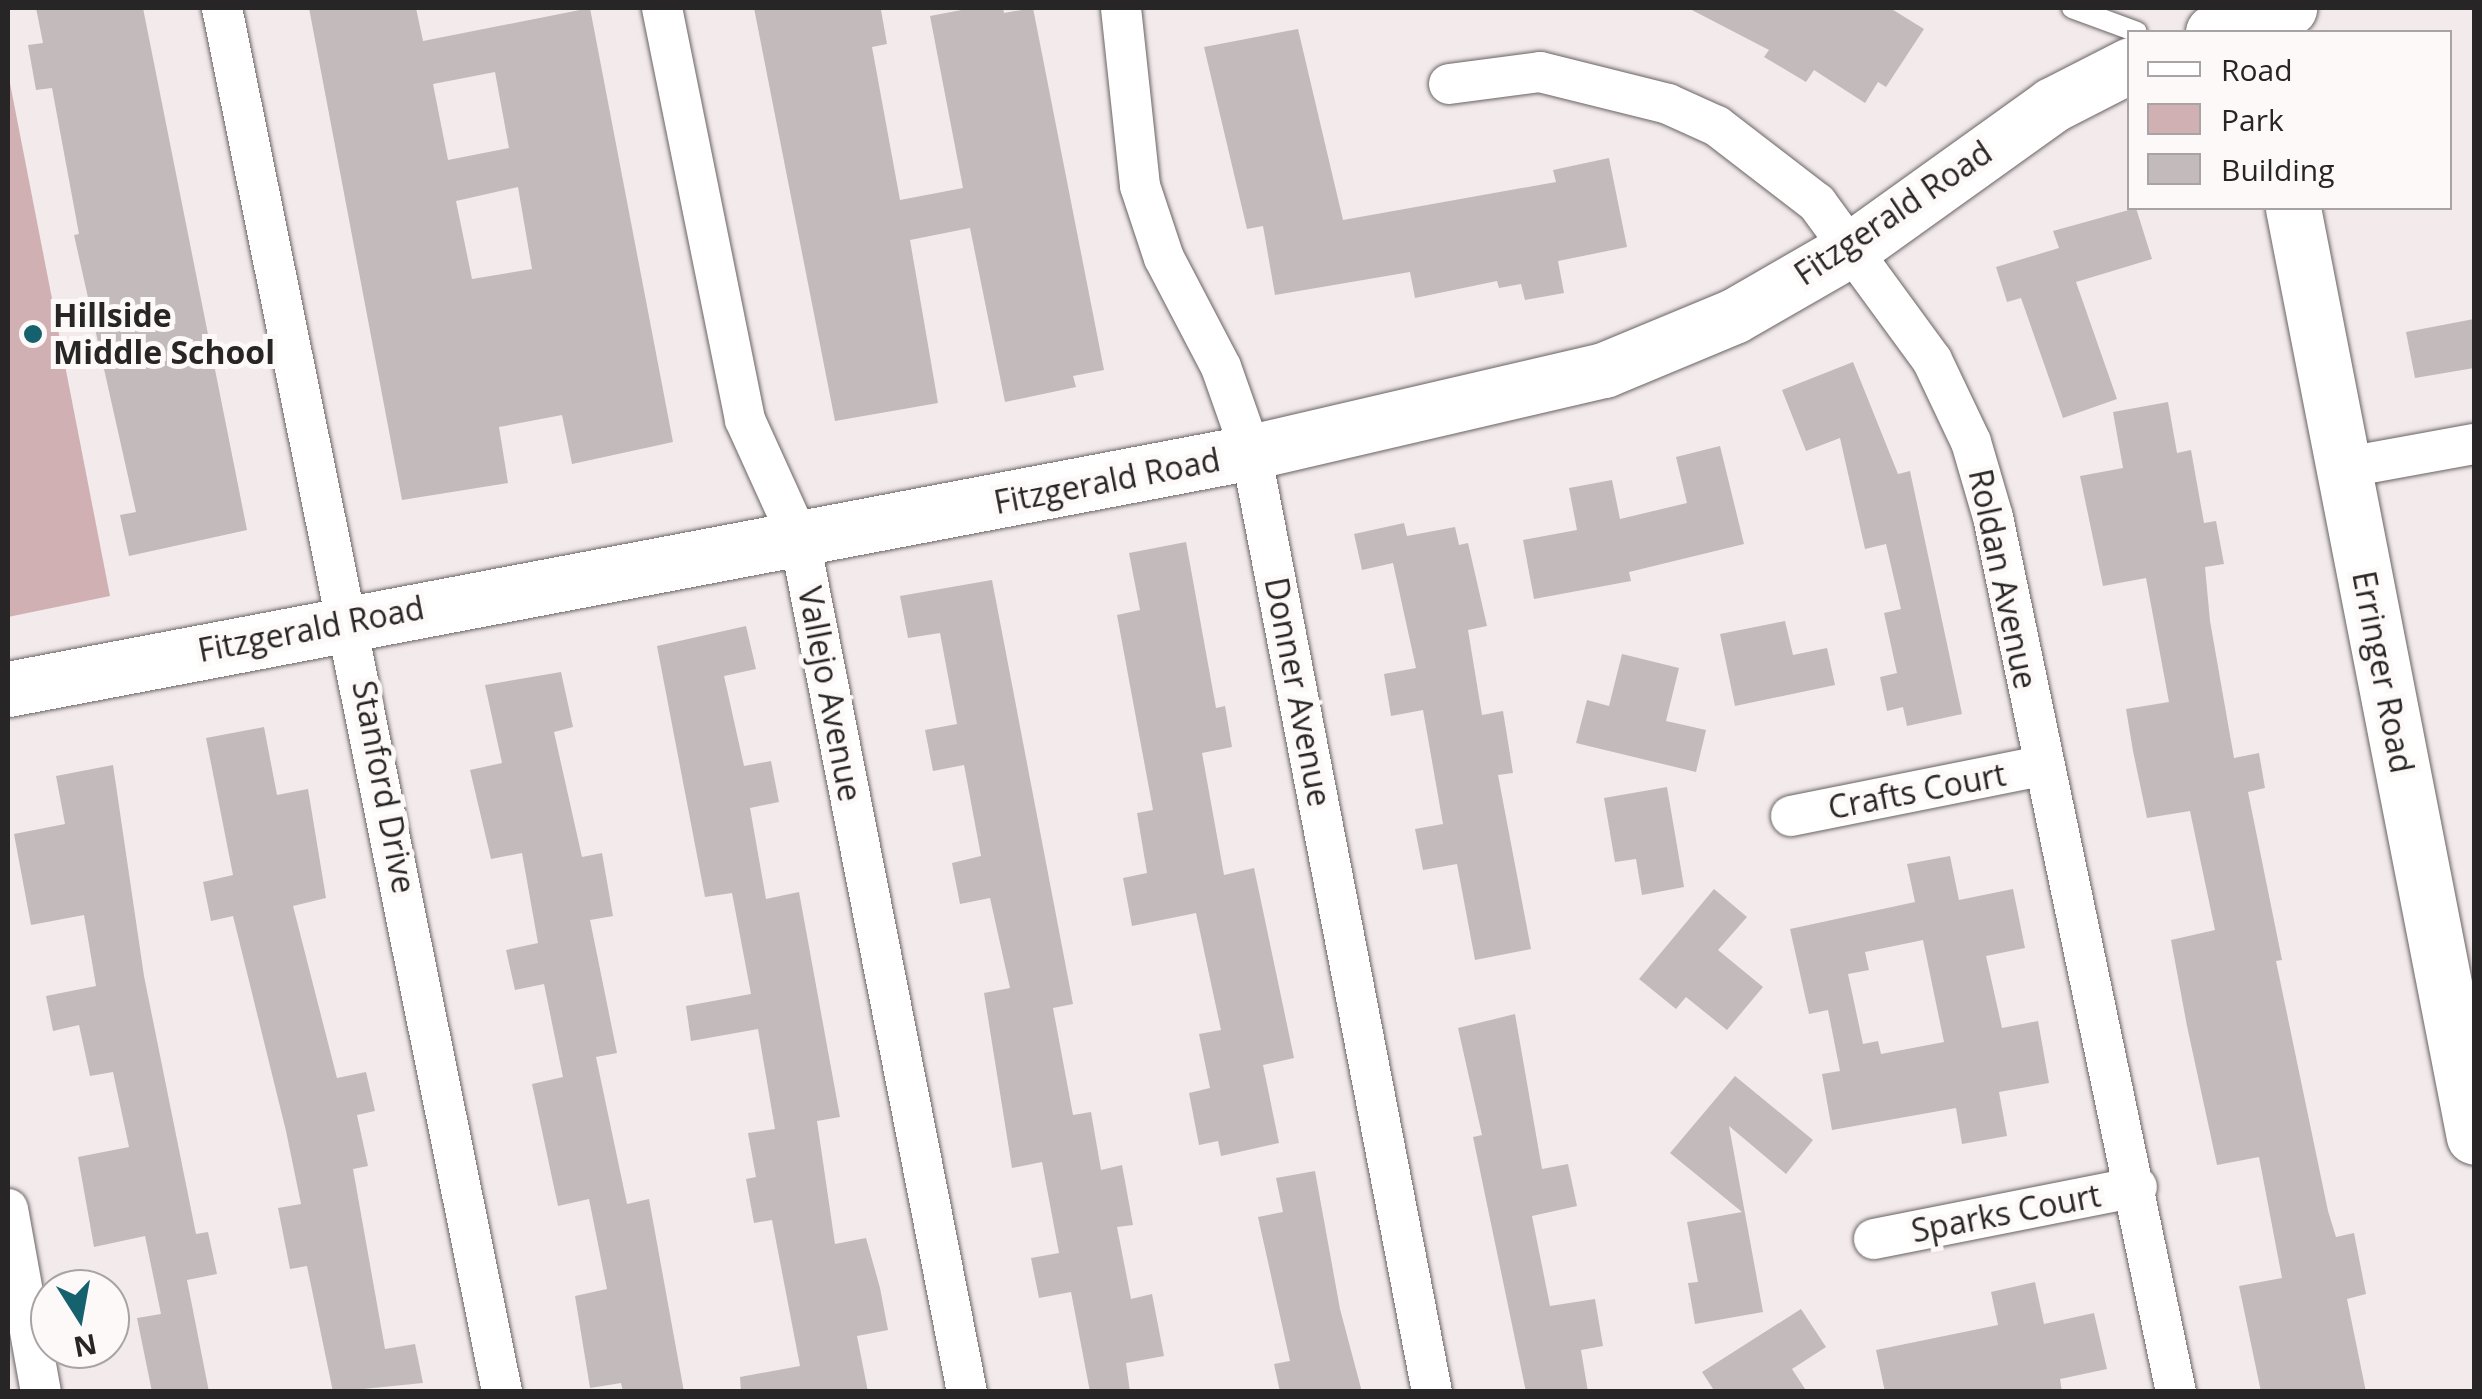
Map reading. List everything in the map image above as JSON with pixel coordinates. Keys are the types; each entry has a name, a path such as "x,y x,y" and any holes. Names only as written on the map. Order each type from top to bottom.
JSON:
{"main road":[{"name":"Fitzgerald Road","path":"8,689 351,620 800,541 1252,452 1604,370 1734,316 1854,246 1972,158 2127,67"},
{"name":"Erringer Road","path":"2293,210 2474,1137"}],"street":[{"name":"Stanford Drive","path":"222,8 351,620 502,1392"},
{"name":"Vallejo Avenue","path":"662,8 746,420 800,541 967,1392"},
{"name":"Donner Avenue","path":"1121,8 1140,186 1164,258 1221,367 1252,452 1432,1392"},
{"name":"Roldan Avenue","path":"1449,84 1540,72 1668,104 1776,166 1854,246 1932,360 1972,442 1994,517 2042,766 2137,1187 2176,1392"},
{"path":"2342,468 2474,444"},
{"name":"Crafts Court","path":"1791,816 2042,766"},
{"name":"Sparks Court","path":"1874,1239 2137,1187"},
{"path":"8,1208 41,1392"}],"lane":[{"path":"2072,8 2132,30"}],"green space":[{"name":"Hillside Middle School","path":"8,73 110,596 8,617"}],"building":[{"path":"36,8 143,8 247,530 129,556 120,515 136,512 74,235 79,234 52,88 36,90 28,45 43,43"},
{"path":"309,8 416,8 423,41 590,8 673,442 572,464 562,415 499,427 508,483 402,500","holes":["495,72 509,148 448,160 433,84","518,187 532,269 472,279 456,201"]},
{"path":"754,8 881,10 887,44 872,47 900,200 963,188 930,16 972,8 1003,8 1004,13 1033,8 1104,370 1073,376 1076,387 1005,402 970,228 910,240 938,403 835,421"},
{"path":"1688,8 1890,8 1924,29 1886,87 1878,82 1865,103 1814,70 1806,82 1764,57 1769,50"},
{"path":"1298,29 1343,220 1556,182 1553,170 1609,158 1627,247 1558,261 1564,293 1525,300 1521,284 1499,288 1497,281 1415,298 1410,272 1275,295 1263,226 1247,229 1204,47"},
{"path":"2137,210 2152,259 2076,282 2117,399 2063,418 2021,298 2007,302 1996,267 2059,248 2053,231"},
{"path":"2474,319 2474,368 2415,378 2406,332"},
{"path":"1853,362 1898,474 1910,471 1962,714 1907,726 1903,707 1887,711 1880,677 1897,673 1884,613 1901,609 1886,544 1865,549 1840,438 1806,451 1782,390"},
{"path":"2168,402 2177,453 2191,450 2204,523 2216,521 2224,564 2205,567 2210,621 2234,758 2259,753 2265,788 2248,792 2282,960 2276,961 2328,1211 2336,1237 2354,1233 2366,1294 2347,1299 2366,1392 2261,1392 2239,1286 2282,1278 2259,1157 2217,1165 2187,1026 2171,940 2215,930 2190,811 2147,818 2133,751 2126,709 2169,702 2146,578 2103,586 2080,476 2123,468 2113,412"},
{"path":"1720,446 1744,544 1629,572 1631,581 1534,599 1523,540 1577,530 1569,488 1612,480 1620,519 1687,503 1676,457"},
{"path":"1404,523 1407,536 1455,527 1459,545 1468,543 1487,626 1468,630 1482,715 1503,711 1513,773 1498,775 1531,949 1475,960 1457,864 1423,870 1415,829 1443,824 1423,710 1391,716 1384,674 1416,668 1393,563 1362,570 1354,534"},
{"path":"1186,542 1216,708 1225,706 1232,747 1202,753 1224,875 1254,868 1294,1058 1263,1065 1279,1143 1221,1156 1218,1141 1199,1145 1189,1093 1210,1088 1199,1034 1221,1030 1196,913 1132,926 1123,878 1147,873 1137,813 1153,810 1117,615 1140,610 1129,553"},
{"path":"992,580 1073,1004 1053,1008 1073,1115 1091,1112 1101,1170 1122,1165 1133,1225 1117,1227 1131,1299 1152,1294 1164,1356 1126,1363 1130,1392 1090,1392 1071,1292 1039,1298 1031,1258 1059,1253 1042,1162 1012,1168 984,993 1010,988 990,898 960,904 952,863 981,856 964,765 933,771 925,730 957,724 940,633 908,638 900,596"},
{"path":"1785,621 1793,655 1827,648 1835,685 1735,706 1720,634"},
{"path":"746,626 756,669 724,676 744,766 771,761 779,802 750,808 766,899 799,892 840,1117 817,1121 835,1244 866,1238 880,1288 888,1330 857,1336 868,1392 741,1392 740,1377 800,1366 772,1220 754,1223 746,1179 756,1177 748,1133 775,1129 758,1029 691,1041 686,1006 751,994 732,893 705,897 657,646"},
{"path":"1622,654 1679,668 1666,721 1706,730 1696,772 1576,743 1587,700 1609,706"},
{"path":"561,672 573,727 554,732 582,857 602,853 613,916 590,920 617,1053 596,1057 627,1204 649,1199 684,1392 623,1392 621,1383 590,1388 575,1296 607,1289 589,1199 558,1206 532,1084 563,1077 544,984 515,990 506,950 538,943 522,853 491,859 470,770 502,763 485,685"},
{"path":"264,727 277,795 308,789 326,898 293,906 337,1078 366,1072 375,1111 357,1115 368,1166 353,1169 385,1349 415,1344 423,1383 333,1392 307,1266 290,1269 278,1208 301,1204 286,1131 233,916 211,921 203,882 233,875 206,738"},
{"path":"113,765 144,976 196,1234 208,1232 217,1274 187,1280 209,1392 152,1392 137,1318 161,1314 145,1236 94,1247 78,1157 129,1147 113,1072 90,1076 79,1025 53,1031 46,996 96,986 84,915 31,925 14,834 65,824 56,776"},
{"path":"1667,787 1684,887 1642,895 1636,859 1615,862 1604,798"},
{"path":"1950,856 1959,900 2013,889 2025,948 1986,956 2002,1028 2038,1021 2049,1083 1999,1092 2007,1136 1962,1144 1956,1108 1832,1130 1822,1074 1840,1071 1828,1010 1809,1014 1790,929 1915,902 1907,864","holes":["1923,940 1944,1042 1881,1054 1878,1041 1863,1044 1848,974 1869,970 1865,952"]},
{"path":"1714,889 1747,917 1718,950 1763,987 1727,1030 1686,997 1676,1009 1639,979"},
{"path":"1515,1014 1542,1169 1568,1164 1577,1206 1532,1216 1550,1306 1595,1299 1603,1346 1581,1350 1588,1392 1526,1392 1473,1137 1482,1135 1458,1028"},
{"path":"1735,1076 1813,1140 1786,1174 1729,1126 1763,1312 1695,1324 1688,1283 1698,1282 1687,1222 1742,1212 1670,1153"},
{"path":"1315,1171 1340,1309 1362,1392 1280,1392 1274,1364 1290,1361 1258,1217 1283,1212 1276,1178"},
{"path":"2035,1282 2044,1324 2094,1313 2107,1369 2060,1379 2062,1392 1885,1392 1876,1350 1998,1325 1991,1292"},
{"path":"1801,1309 1826,1347 1792,1369 1807,1392 1715,1392 1702,1372"}],"place":[{"name":"Hillside Middle School","path":"33,334"}]}
